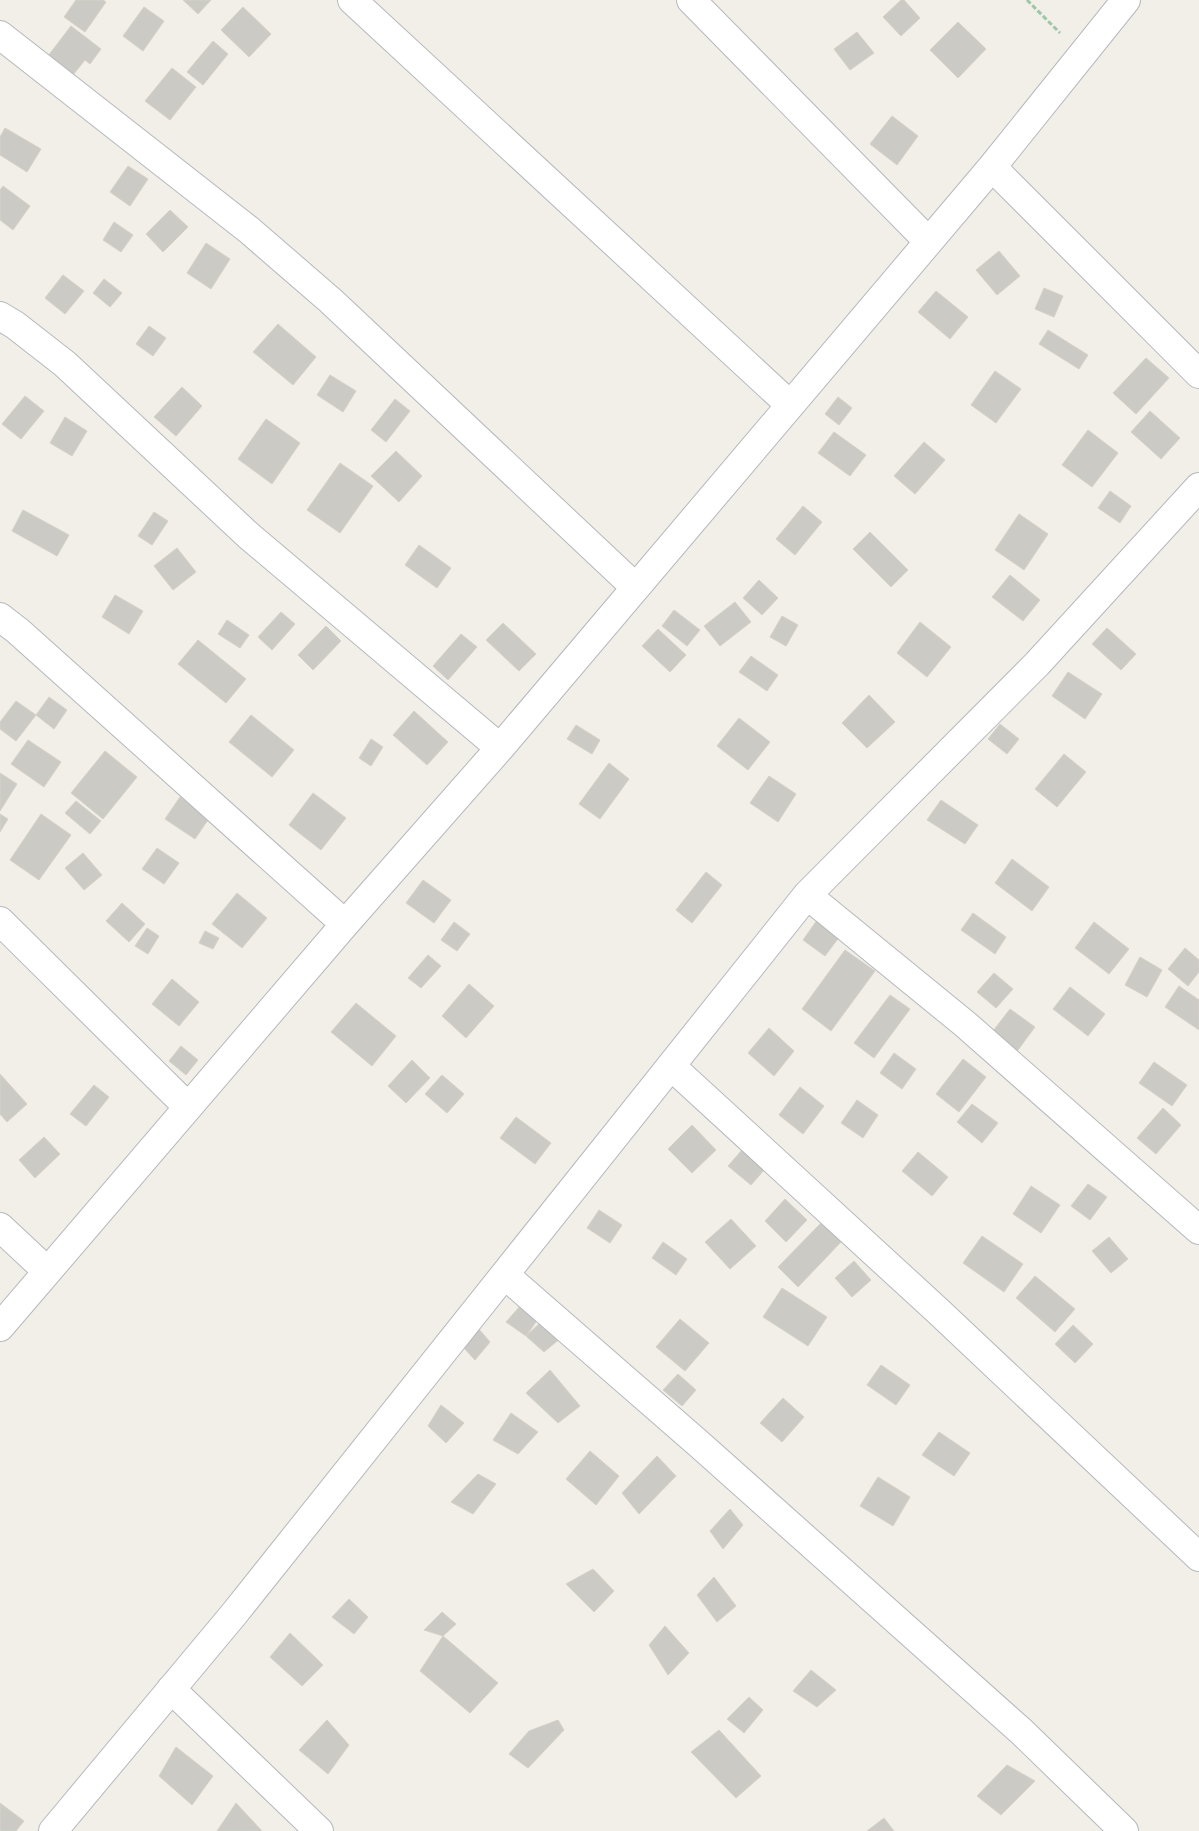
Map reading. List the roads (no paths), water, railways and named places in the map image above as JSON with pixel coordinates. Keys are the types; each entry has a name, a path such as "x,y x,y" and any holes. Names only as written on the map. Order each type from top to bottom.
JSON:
{"street":[{"path":"352,0 789,404"},
{"path":"691,0 928,241"},
{"path":"0,1327 346,924 500,748 789,404 992,167 1126,0"},
{"path":"0,35 249,230 323,295 635,587"},
{"path":"992,167 1199,374"},
{"path":"0,316 65,364 249,536 500,748"},
{"path":"57,1830 234,1614 807,895 1037,664 1199,487"},
{"path":"0,617 346,924"},
{"path":"807,895 965,1024 1199,1230"},
{"path":"0,921 188,1107"},
{"path":"671,1066 938,1311 1199,1558"},
{"path":"0,1227 47,1271"},
{"path":"505,1275 699,1444 1022,1732 1124,1831"},
{"path":"171,1689 319,1831"}]}
